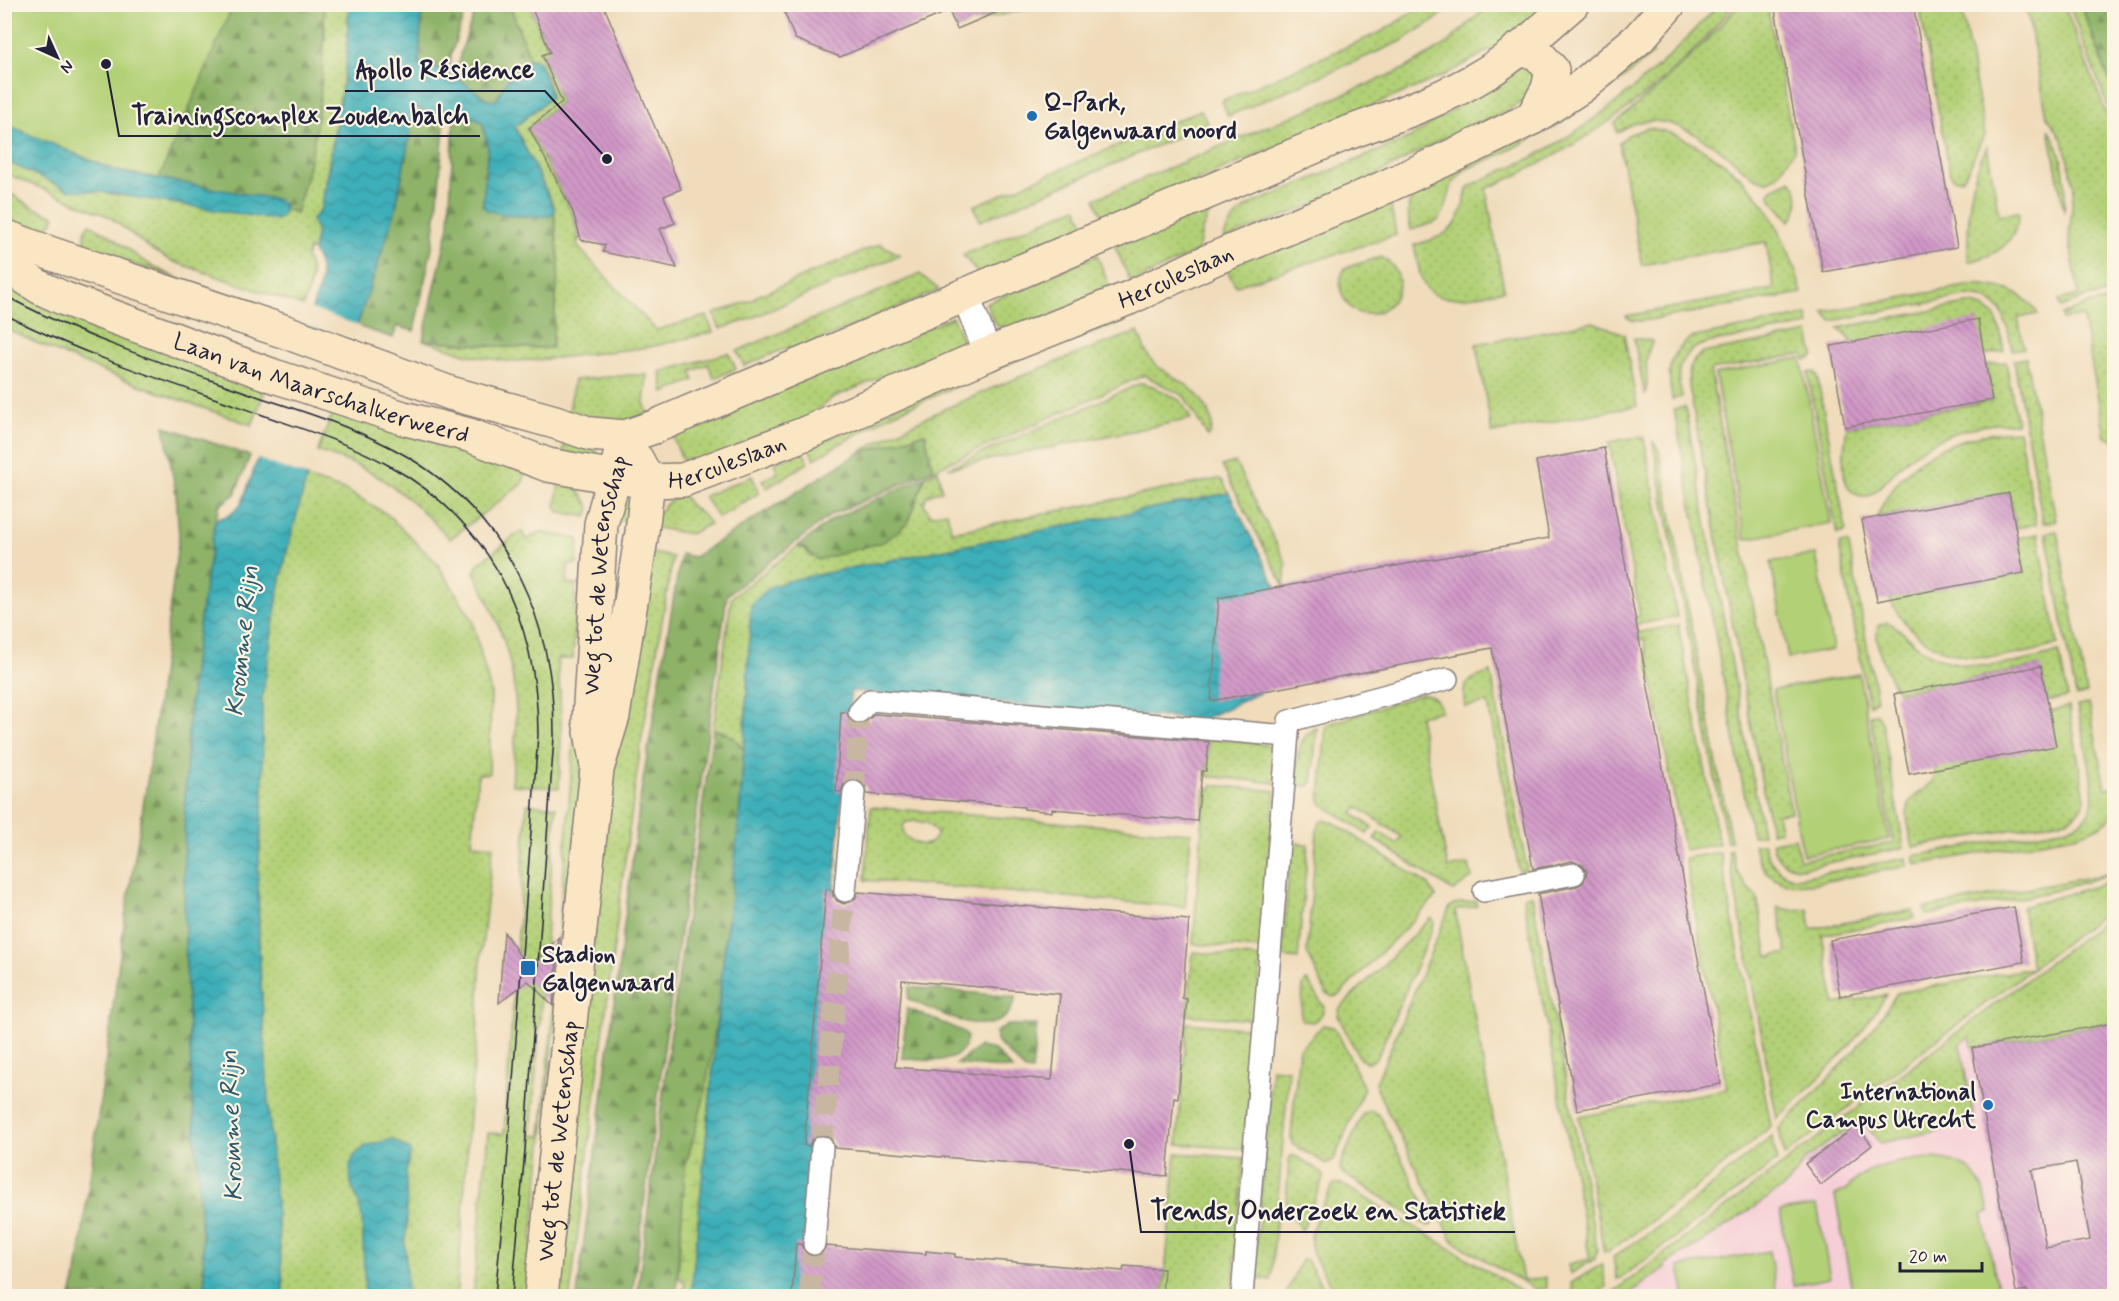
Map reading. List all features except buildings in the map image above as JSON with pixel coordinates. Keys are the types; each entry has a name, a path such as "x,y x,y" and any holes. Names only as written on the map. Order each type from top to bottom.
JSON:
{"main road":[{"path":"625,437 654,427 1342,135 1426,104 1485,73 1517,50 1572,4"},
{"name":"Herculeslaan","path":"648,481 683,480 804,434 1372,193 1532,118 1582,86 1639,38 1669,4"},
{"path":"1517,50 1536,52 1552,70 1548,89 1532,118"},
{"name":"Laan van Maarschalkerweerd","path":"4,236 286,332 450,393 591,434 625,437"},
{"name":"Laan van Maarschalkerweerd","path":"4,264 41,288 65,299 271,375 403,418 469,435 548,465 648,481"},
{"name":"Weg tot de Wetenschap","path":"597,769 589,720 601,524 625,437"},
{"name":"Weg tot de Wetenschap","path":"541,1296 597,769 613,716 648,481 625,437"}],"street":[{"path":"965,294 988,354"},
{"path":"1242,1296 1289,721 1447,679"},
{"path":"859,712 870,700 1288,736"},
{"path":"845,891 854,792"},
{"path":"1484,891 1574,874"},
{"path":"814,1244 822,1147"}],"shaded area":[{"name":"International Campus Utrecht","path":"2114,913 2114,1296 1608,1296"}],"green space":[{"path":"1425,4 1451,5 1435,20 1400,42 1228,116 1222,101 1383,31"},
{"path":"1767,4 1795,149 1777,176 1769,181 1758,180 1715,146 1673,125 1645,121 1631,125 1617,133 1615,123 1680,67 1738,5"},
{"path":"4,5 233,5 159,178 116,171 5,124"},
{"path":"233,5 324,5 319,110 310,162 296,213 284,209 284,205 159,178"},
{"path":"324,5 349,5 346,63 321,209 312,220 317,232 313,251 309,249 306,258 311,276 303,306 172,261 152,250 110,217 5,173 5,161 69,190 102,192 277,219 283,214 284,209 296,213 325,40"},
{"path":"422,5 467,5 451,55 449,77 419,64"},
{"path":"477,5 510,5 530,60 512,73 495,102 457,80 460,55"},
{"path":"510,5 529,5 550,52 542,55 547,67 565,89 557,92 561,102 528,129 572,212 580,240 577,239 578,247 656,330 707,316 713,332 650,347 538,360 506,361 469,355 423,340 506,347 551,348 559,262 554,206 515,127 551,96 543,70 537,62 530,60"},
{"path":"946,5 1042,5 972,22 957,29"},
{"path":"1489,5 1553,5 1499,45 1445,75 1104,220 1095,199 1404,69 1445,45"},
{"path":"1718,5 1733,5 1681,63 1622,113 1556,155 1486,189 1504,290 1459,298 1437,296 1429,291 1421,278 1414,245 1437,238 1455,225 1469,187 1539,154 1589,123 1657,68"},
{"path":"1919,5 1961,5 1985,135 1962,179 1954,179 1950,174"},
{"path":"2026,5 2064,5 2114,134 2114,293 2086,297 2061,308 2059,300 2079,295 2069,238 2074,186 2063,140 2047,116"},
{"path":"2069,5 2081,5 2114,93 2114,122"},
{"path":"2081,5 2104,5 2114,28 2114,93"},
{"path":"1646,45 1653,53 1650,56 1618,83 1563,121 1506,152 1464,170 1452,184 1440,219 1411,230 1408,209 1415,189"},
{"path":"1521,64 1542,70 1534,96 1481,124 1444,138 1343,193 1223,240 1234,219 1252,204 1411,137"},
{"path":"415,105 424,111 445,114 438,200 433,242 414,331 397,326 393,338 357,326 395,212"},
{"path":"1201,110 1208,124 980,221 974,206"},
{"path":"454,115 482,122 488,146 483,205 495,212 514,215 550,216 554,212 559,262 552,348 506,347 423,340 449,225"},
{"path":"1647,128 1671,133 1693,143 1726,165 1743,180 1769,212 1779,231 1788,250 1802,293 1649,320 1634,321 1626,316 1774,289 1766,242 1642,265 1619,143 1628,135"},
{"path":"2049,129 2058,148 2063,169 2064,212"},
{"path":"1987,146 1999,215 2019,212 2014,232 2003,246 1988,256 1968,262 1972,188 1980,160"},
{"path":"1791,180 1796,189 1798,201 1796,212 1790,221 1772,200 1769,193 1772,189"},
{"path":"5,190 32,207 55,216 52,223 39,234 5,227"},
{"path":"1389,196 1396,235 1236,286 1225,267"},
{"path":"1077,207 1086,228 978,274 963,255"},
{"path":"1210,208 1198,251 1131,283 1115,246"},
{"path":"89,224 106,233 151,265 190,283 86,248 84,235"},
{"path":"880,244 900,255 747,320 720,329 714,314 755,299 755,297"},
{"path":"1097,255 1111,291 1023,328 999,326 994,322 986,303"},
{"path":"1381,257 1394,269 1399,281 1397,293 1390,304 1379,311 1367,314 1355,311 1341,292 1343,272 1345,268"},
{"path":"920,274 939,290 792,352 789,347 744,366 737,351"},
{"path":"4,276 266,388 252,425 96,368 5,328"},
{"path":"1977,284 1996,287 2019,295 2038,314 2018,318 2024,348 2012,350 2001,311 1988,300 1978,297 1966,296 1832,321 1823,312"},
{"path":"2114,301 2114,440 2105,437 2083,316 2063,319 2062,315 2092,303"},
{"path":"1967,304 1986,308 1996,318 2004,351 1984,355 1853,343 1838,328"},
{"path":"1807,315 1809,325 1700,345 1685,357 1679,369 1682,397 1672,399 1670,366 1676,352 1690,338"},
{"path":"952,317 963,339 960,344 832,398 793,429 686,468 672,435"},
{"path":"1122,318 1125,322 1050,346 989,372 985,365"},
{"path":"1593,322 1624,334 1637,406 1492,433 1476,344"},
{"path":"1138,332 1153,362 1195,392 1206,407 1212,422 1211,433 1208,437 1184,396 1144,375 933,470 925,433 857,454 907,427 975,396 1083,351"},
{"path":"1809,333 1814,356 1810,359 1805,360 1803,354 1710,370 1791,812 1777,814 1780,831 1771,833 1689,386 1689,375 1691,366 1703,353"},
{"path":"1634,338 1653,341 1647,356 1645,396"},
{"path":"729,353 736,369 714,378 708,364 691,372 694,380 664,393 660,372"},
{"path":"1801,358 1831,523 1745,539 1715,374"},
{"path":"2026,358 2056,521 2043,523 2014,360"},
{"path":"2006,362 2017,423 1988,425 1944,437 1905,461 1869,496 1858,495 1850,490 1846,481 1843,459 1847,427 1992,401 1986,365"},
{"path":"977,368 980,376 888,416 814,459 809,448"},
{"path":"1815,372 1846,530 1837,534 1808,373"},
{"path":"647,375 644,403 648,413 623,424 568,418 574,380"},
{"path":"1141,383 1153,386 1181,401 1191,419 948,468"},
{"path":"1685,407 1763,834 1752,836 1674,409"},
{"path":"333,412 364,424 369,413 526,464 523,483 450,539 419,508 384,481 358,466 318,451"},
{"path":"164,426 250,456 235,494 219,506 216,520 194,662 187,759 184,835 187,989 206,1296 71,1296 77,1273 125,918 148,776 179,536 176,493"},
{"path":"2019,431 2036,524 2016,528 2009,493 1877,517 1901,478 1916,463 1934,452 1973,437"},
{"path":"925,433 933,470 831,515 727,595 632,1296 577,1296 641,792 681,554 694,557 857,454"},
{"path":"565,436 596,450 598,462 562,462"},
{"path":"1644,438 1677,617 1574,636 1618,620 1640,616 1609,442"},
{"path":"1653,442 1660,454 1731,841 1727,843"},
{"path":"803,451 808,463 767,488 762,480 778,473 774,463"},
{"path":"1235,462 1286,563 1284,586 1222,466"},
{"path":"938,470 942,491 930,494 924,504 930,515 947,512 952,532 1218,479 1222,480 1229,493 796,579 751,605 744,750 731,736 713,730 733,596 797,547 804,548 812,557 909,521 925,477"},
{"path":"752,476 759,493 718,518 704,496"},
{"path":"925,477 909,521 883,542 818,560 804,548 797,547 833,519"},
{"path":"306,478 347,491 387,514 437,563 472,619 491,693 489,774 478,774 472,844 493,846 481,957 477,1039 470,1101 456,1296 284,1296 271,1145 259,950 258,873 263,800 262,699 277,599"},
{"path":"559,479 574,486 582,494 590,509 587,517 560,512 556,508"},
{"path":"628,494 631,496 633,523 611,519 618,497"},
{"path":"683,494 689,504 710,524 690,534 652,527 664,507"},
{"path":"521,531 527,540 539,532 579,539 577,564 568,565 567,584 576,585 573,659 557,659 561,724 559,788 512,785 516,720 512,674 497,622 474,572 478,564"},
{"path":"2057,531 2087,693 2076,696 2046,533"},
{"path":"2038,534 2058,644 2009,656 1962,655 1940,649 1921,637 1904,621 1889,598 2024,573 2018,538"},
{"path":"1847,543 1877,700 1869,705 1839,544"},
{"path":"646,552 673,557 642,737 570,1296 553,1296 606,825"},
{"path":"1816,554 1833,650 1788,658 1771,562"},
{"path":"1887,622 1897,627 1923,650 1956,663 1990,666 2025,661 2059,652 2068,697 2047,701 2040,666 1898,692 1879,652 1878,626"},
{"path":"1678,625 1719,844 1684,850 1644,639 1576,650 1575,644"},
{"path":"1491,672 1527,870 1519,871 1488,703 1465,707 1465,687 1477,677"},
{"path":"1859,674 1889,839 1803,855 1773,690"},
{"path":"578,683 585,683 581,779 526,1296 473,1296 488,1133 504,1134 527,804 556,807 531,1135 541,1136 554,1002"},
{"path":"1422,694 1435,699 1441,711 1419,716 1448,868 1469,864 1472,878 1453,891 1374,839 1379,832 1397,844 1402,837 1358,807 1353,814 1372,827 1367,834 1322,804 1320,800 1326,725"},
{"path":"2089,704 2105,788 2114,787 2115,808 2109,820 2079,835 1916,865 1914,856 2067,828 2085,818 2093,799 2088,758 2077,706"},
{"path":"2069,707 2085,799 2076,814 2067,820 1913,847 1908,820 1909,804 1934,779 1935,769 2049,711"},
{"path":"1877,714 1882,722 1904,848 1802,868 1786,864 1778,858 1772,842 1795,838 1800,860 1893,843 1870,715"},
{"path":"1317,728 1312,782 1308,786 1296,785 1297,760 1301,744 1310,732"},
{"path":"713,730 731,736 744,750 735,875 726,933 718,1014 704,1098 685,1169 676,1296 637,1296 670,1038"},
{"path":"1209,738 1268,745 1276,757 1275,783 1206,776"},
{"path":"1212,785 1275,791 1261,949 1193,944 1205,789 1211,790"},
{"path":"871,807 1191,833 1185,907 865,880","holes":["906,822 927,823 937,833 931,842 918,844 904,835 903,826"]},
{"path":"1327,820 1429,885 1436,897 1339,995 1333,997 1326,993 1307,952 1317,831 1320,822"},
{"path":"1291,843 1308,844 1298,959 1282,957"},
{"path":"1764,844 1774,866 1784,874 1796,878 1906,858 1908,866 1814,883 1788,884 1776,880 1767,873 1759,861 1754,845"},
{"path":"1731,850 1738,874 1757,897 1768,957 1787,953 1778,907 1790,910 1808,909 1811,929 1913,910 1914,918 1822,935 1835,1004 1886,995 1850,1045 1822,1076 1777,1119 1728,851"},
{"path":"1720,852 1771,1126 1672,1206 1631,1236 1604,1252 1579,1117 1727,1089 1685,858"},
{"path":"2114,870 2114,872 2068,887 2021,898 1926,915 1924,908 2096,876"},
{"path":"2114,881 2114,906 1784,1156 1779,1128 1827,1081 1857,1047 1897,993 2032,968 2022,907"},
{"path":"1532,895 1597,1248 1595,1259 1570,1274 1568,1264 1590,1259 1523,897"},
{"path":"1476,901 1477,906 1455,910 1523,1281 1545,1277 1547,1287 1542,1290 1536,1290 1453,1241 1376,1088 1376,1083 1450,907"},
{"path":"2114,914 2114,1022 1973,1048 1970,1037 1960,1044 1975,1123 1880,1143 1861,1119 1805,1160 1788,1184 1704,1241 1665,1264 1665,1268 1626,1296 1608,1296"},
{"path":"1431,918 1434,924 1377,1058 1371,1062 1362,1060 1338,1016 1340,1008"},
{"path":"1193,952 1261,958 1255,1020 1187,1015"},
{"path":"1308,981 1324,1007 1322,1014 1314,1022 1301,1019 1303,986"},
{"path":"909,987 1016,997 1009,1013 998,1022 969,1023 936,1012 908,999"},
{"path":"907,1008 962,1031 967,1037 964,1047 958,1054 941,1060 902,1058"},
{"path":"718,1014 691,1296 683,1296 685,1282 678,1278 685,1169 704,1098"},
{"path":"1187,1023 1255,1029 1245,1149 1177,1144"},
{"path":"1008,1025 1037,1025 1032,1071 1025,1070 997,1041 996,1032"},
{"path":"1323,1025 1333,1027 1337,1031 1364,1088 1334,1160 1326,1164 1294,1145 1291,1138 1299,1050"},
{"path":"979,1047 994,1050 1012,1069 956,1064"},
{"path":"1272,1068 1289,1070 1271,1280 1254,1278"},
{"path":"1370,1110 1379,1115 1433,1221 1430,1226 1341,1172 1340,1166 1362,1115"},
{"path":"1772,1136 1777,1161 1617,1279 1613,1257 1673,1217"},
{"path":"1176,1153 1244,1158 1232,1296 1163,1296"},
{"path":"1291,1156 1295,1156 1320,1171 1324,1176 1301,1230 1286,1205"},
{"path":"1931,1158 1944,1159 1965,1166 1978,1179 1989,1212 1982,1214 2000,1296 1853,1296 1835,1195 1844,1191 1865,1173 1897,1162"},
{"path":"1335,1184 1342,1184 1520,1290 1522,1296 1338,1296 1322,1271 1311,1245 1312,1232 1318,1216"},
{"path":"1817,1205 1830,1278 1793,1285 1780,1211"},
{"path":"1769,1251 1777,1296 1685,1296 1679,1267"},
{"path":"1301,1260 1307,1260 1328,1296 1285,1296"},
{"path":"1602,1264 1606,1287 1595,1296 1574,1296 1571,1283"}],"water":[{"name":"Kromme Rijn","path":"349,5 422,5 419,63 433,67 463,82 488,100 496,101 507,81 520,66 533,59 540,63 551,97 515,127 555,210 550,216 535,216 510,215 487,210 483,205 488,146 482,122 466,116 430,112 415,106 395,212 357,326 328,400 287,551 277,599 262,699 263,800 258,873 259,950 271,1145 284,1296 206,1296 191,1066 185,912 184,835 194,662 215,520 230,515 242,503 320,286 320,268 313,251 317,232 312,220 321,209 329,168 346,63"},
{"path":"5,124 116,171 279,200 284,205 283,214 277,220 102,192 69,190 5,161"},
{"path":"1229,493 1283,600 1276,685 1202,720 851,691 799,1296 691,1296 740,810 751,605 771,586 796,579"},
{"path":"392,1139 409,1149 410,1152 406,1172 407,1296 365,1296 362,1217 351,1184 350,1165 355,1155 366,1146"}],"pier":[{"path":"309,308 360,326 354,342 303,324"},
{"path":"301,330 352,348 331,401 309,477 255,458"}],"tunnel":[{"path":"854,792 859,712"},
{"path":"822,1147 845,891"},
{"path":"810,1296 814,1244"}],"tram line":[{"path":"4,295 99,339 166,365 338,424 408,457 443,482 474,510 499,542 519,577 535,614 546,653 552,694 554,737 525,1150 512,1296"},
{"path":"4,314 97,356 324,436 388,465 424,488 455,515 481,545 502,578 518,614 529,653 536,693 538,735 505,1191 495,1296"}],"place":[{"name":"Trainingscomplex Zoudenbalch","path":"106,64"},
{"name":"Q-Park, Galgenwaard noord","path":"1032,116"},
{"name":"Apollo Résidence","path":"607,159"},
{"name":"Stadion Galgenwaard","path":"528,968"},
{"name":"International Campus Utrecht","path":"1988,1105"},
{"name":"Trends, Onderzoek en Statistiek","path":"1129,1144"}]}
